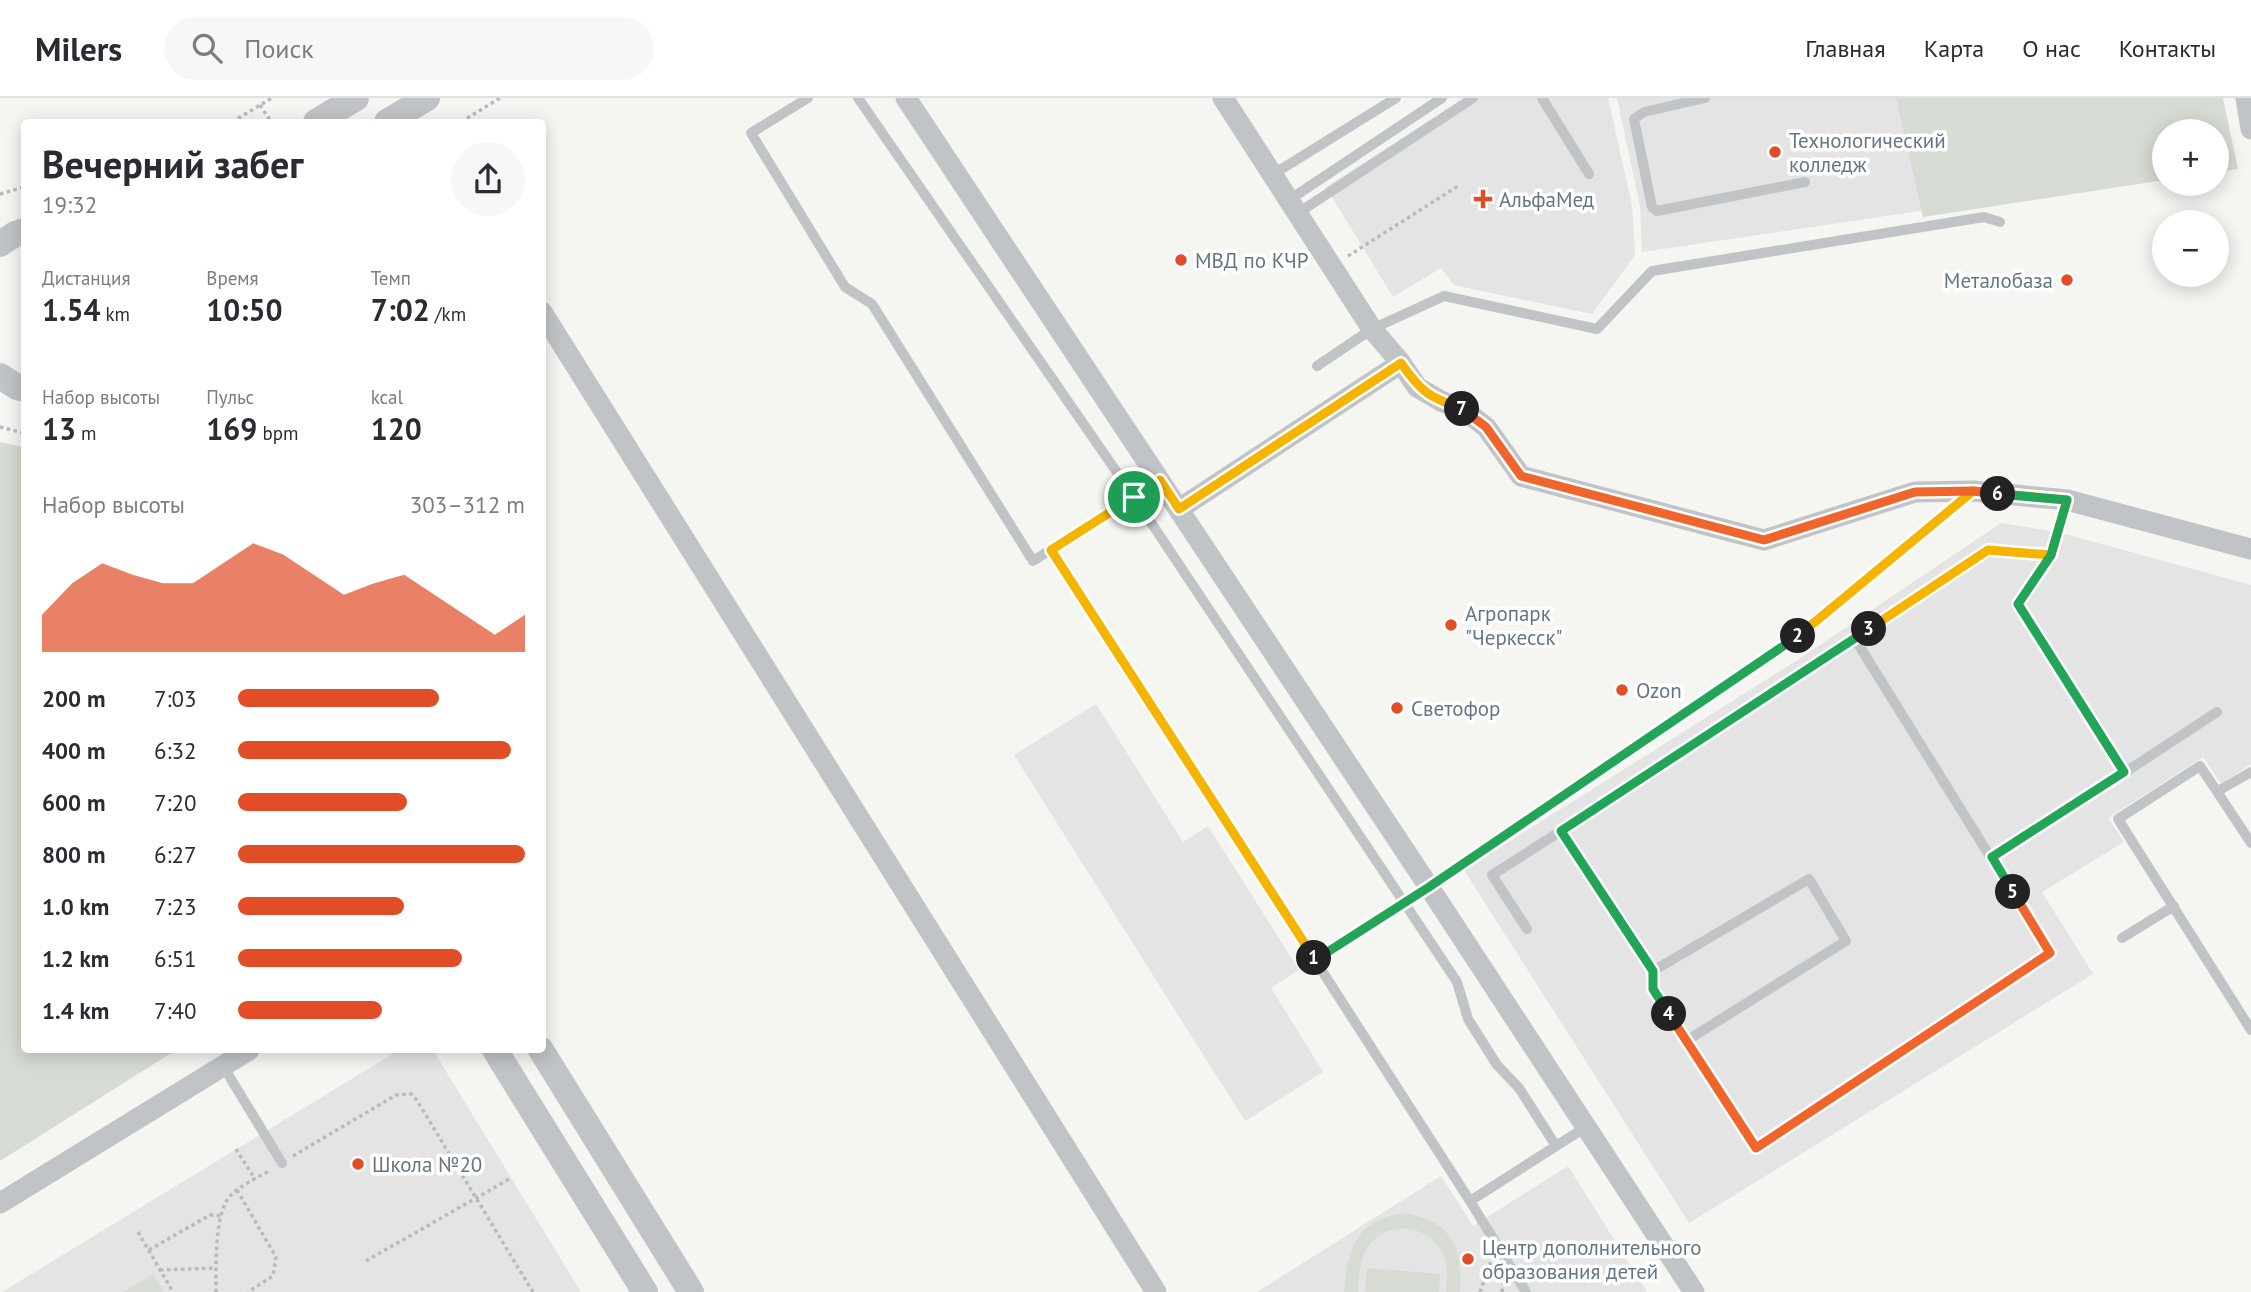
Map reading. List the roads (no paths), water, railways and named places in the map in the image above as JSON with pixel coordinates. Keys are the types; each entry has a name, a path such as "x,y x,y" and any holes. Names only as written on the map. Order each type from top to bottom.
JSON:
{"street":[{"path":"906,98 1694,1292"},
{"path":"1223,98 1372,329 1418,387 1441,401 1464,410 1486,427 1521,476 1764,540 1915,492 1973,491 2067,500 2251,549"},
{"path":"2246,98 2251,128"},
{"path":"322,119 344,107"},
{"path":"395,119 421,109"},
{"path":"0,244 21,232"},
{"path":"546,318 1156,1292"},
{"path":"1179,509 1401,363"},
{"path":"0,376 21,387"},
{"path":"0,1203 244,1053"},
{"path":"497,1053 645,1292"},
{"path":"543,1053 691,1292"}],"lane":[{"path":"808,98 751,133 845,287 872,304 1033,561 1160,480"},
{"path":"858,98 1134,497 1457,982 1468,1019 1497,1065 1519,1088 1556,1146"},
{"path":"1272,175 1396,98"},
{"path":"1293,207 1442,98"},
{"path":"1293,207 1473,98"},
{"path":"1542,98 1589,174"},
{"path":"1705,98 1644,112 1634,118 1652,207 1662,210 1805,182"},
{"path":"1317,366 1372,329 1444,296 1597,330 1652,271 1984,217 2000,222"},
{"path":"1315,960 1429,887 1794,640 1973,491"},
{"path":"2067,500 2051,555 2018,604 2124,772"},
{"path":"1051,550 1526,1292"},
{"path":"1527,929 1492,875 1988,550 2051,555"},
{"path":"1561,831 1653,971 1653,989 1756,1148 2050,953 1855,639"},
{"path":"1992,857 2217,712"},
{"path":"2251,843 2200,766 2118,819 2251,1030"},
{"path":"2218,791 2251,772"},
{"path":"1653,971 1809,879 1846,941 1686,1041"},
{"path":"2122,938 2174,906"},
{"path":"223,1066 282,1163"},
{"path":"1470,1201 1586,1127"}],"place":[{"name":"Технологический колледж","path":"1775,152"},
{"name":"АльфаМед","path":"1483,199"},
{"name":"МВД по КЧР","path":"1181,260"},
{"name":"Металобаза","path":"2067,280"},
{"name":"Агропарк \"Черкесск\"","path":"1451,625"},
{"name":"Ozon","path":"1622,690"},
{"name":"Светофор","path":"1397,708"},
{"name":"Школа №20","path":"358,1164"},
{"name":"Центр дополнительного образования детей","path":"1468,1259"}]}
